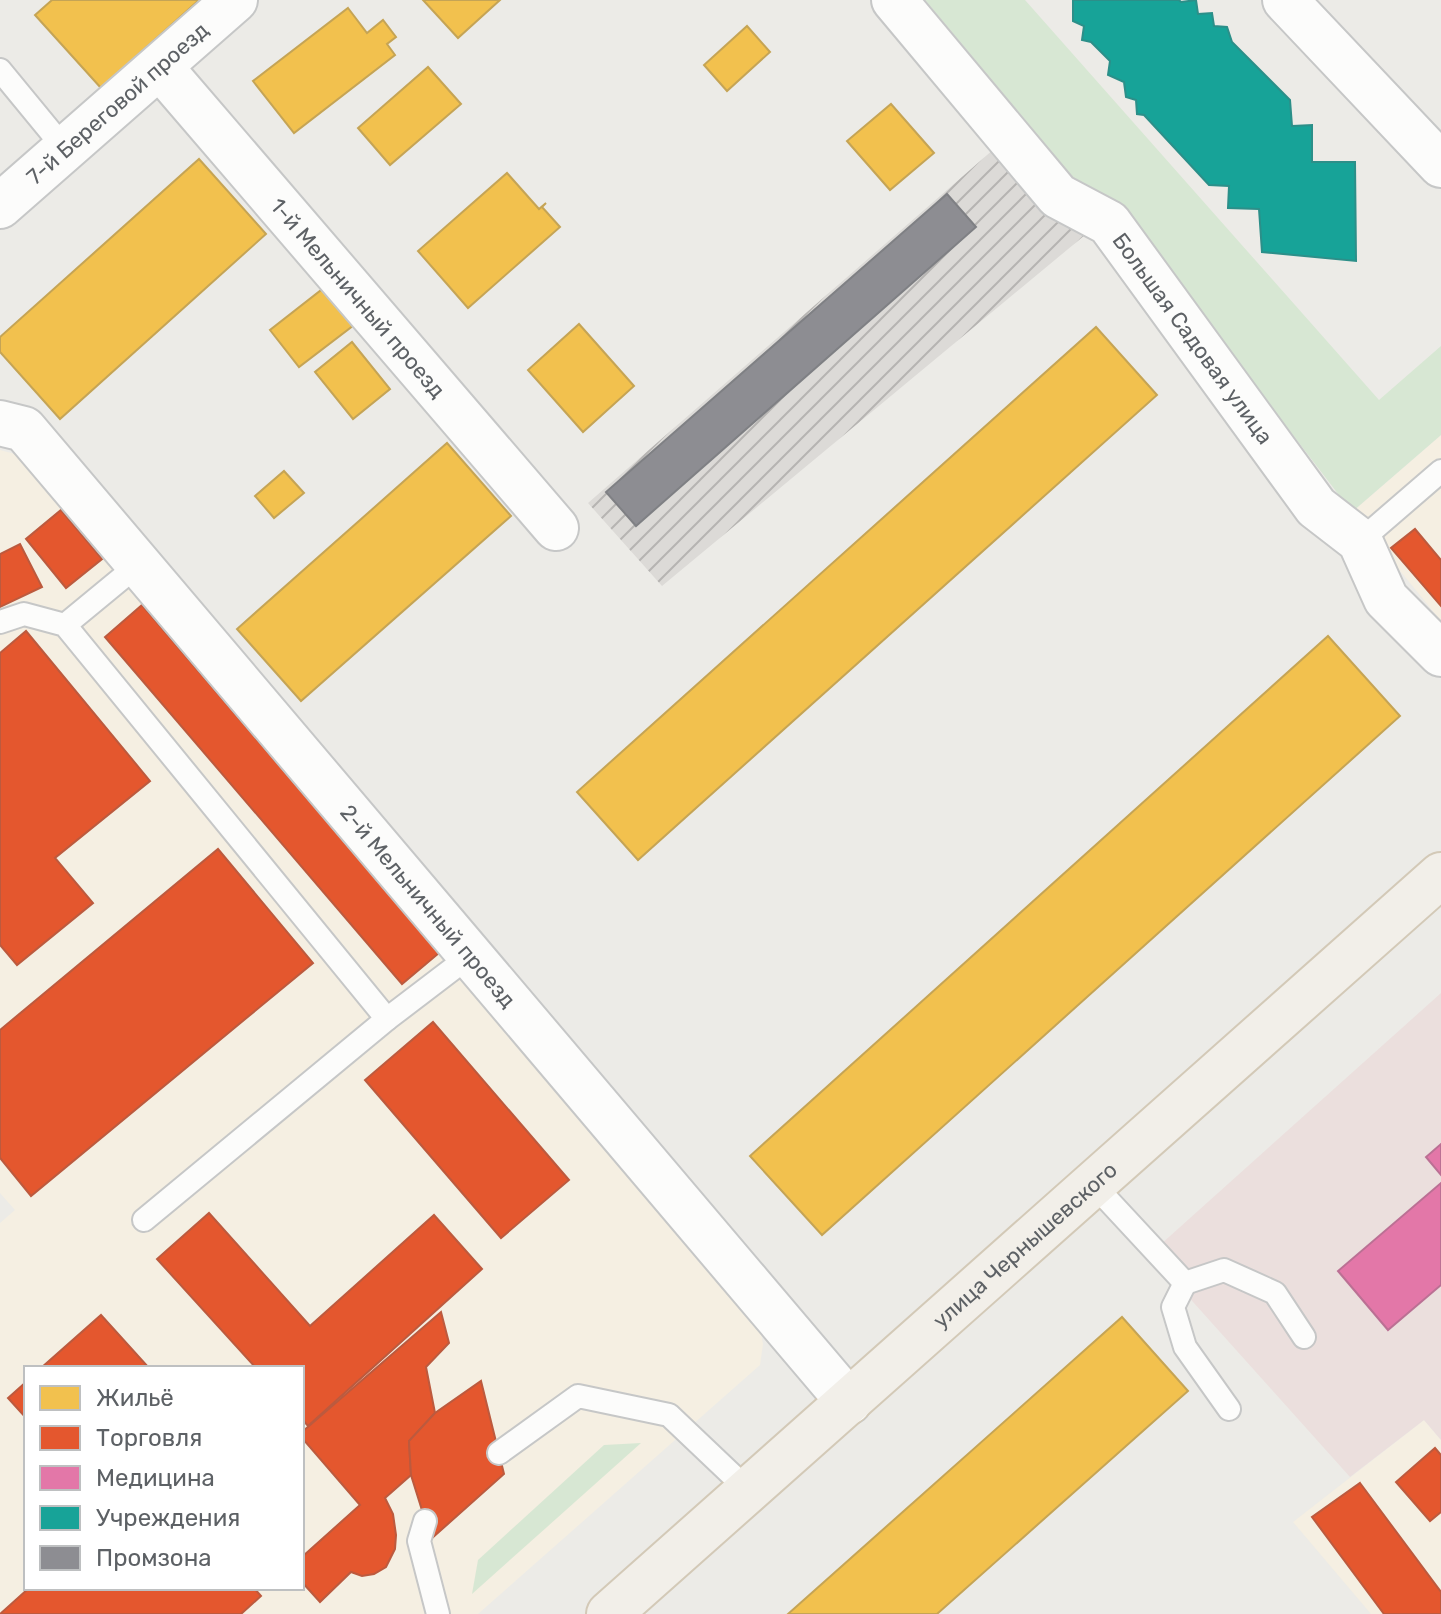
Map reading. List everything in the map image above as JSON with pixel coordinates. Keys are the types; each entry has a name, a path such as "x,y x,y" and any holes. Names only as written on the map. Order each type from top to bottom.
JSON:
{"main road":[{"name":"улица Чернышевского","path":"609,1614 1441,875"}],"street":[{"name":"7-й Береговой проезд","path":"0,206 235,0"},
{"name":"Большая Садовая улица","path":"894,0 1058,196 1109,223 1316,507 1360,541 1386,599 1441,654"},
{"path":"1285,0 1435,147"},
{"name":"1-й Мельничный проезд","path":"160,67 556,528"},
{"name":"2-й Мельничный проезд","path":"0,423 24,429 849,1402"}],"lane":[{"path":"0,70 65,149"},
{"path":"1360,541 1441,471"},
{"path":"65,625 139,564"},
{"path":"0,622 24,614 65,625 387,1019"},
{"path":"144,1220 387,1019 471,955"},
{"path":"1094,1185 1185,1283"},
{"path":"1229,1409 1185,1347 1173,1307 1185,1283 1224,1270 1275,1293 1304,1337"},
{"path":"499,1453 578,1396 669,1415 749,1491"},
{"path":"425,1521 419,1541 438,1614"}],"shaded area":[{"path":"994,149 1042,211 1085,235 662,586 588,503"},
{"path":"1441,435 1441,621 1352,512"},
{"path":"0,450 22,456 759,1322 763,1344 760,1365 478,1614 0,1614 0,1223 15,1210 0,1193"},
{"path":"1441,993 1441,1440 1424,1420 1350,1477 1150,1254"},
{"path":"1424,1420 1441,1440 1441,1614 1371,1614 1293,1522"}],"green space":[{"path":"925,0 1025,0 1379,400 1441,346 1441,435 1352,512 1123,214 1080,186"},
{"path":"641,1443 472,1594 478,1560 604,1445"}],"building: Жильё":[{"path":"52,0 199,0 101,88 35,15"},
{"path":"423,0 500,0 458,38"},
{"path":"348,8 367,33 383,20 396,37 387,44 395,55 294,133 253,81"},
{"path":"747,26 770,52 727,91 704,65"},
{"path":"428,67 461,104 390,165 358,128"},
{"path":"891,104 934,153 890,190 847,141"},
{"path":"199,159 266,234 60,419 0,352 0,337"},
{"path":"507,173 539,209 546,203 542,207 560,227 468,308 418,251"},
{"path":"325,287 354,325 299,367 270,330"},
{"path":"579,324 634,386 583,432 528,370"},
{"path":"1096,327 1157,395 638,860 577,792"},
{"path":"352,342 390,389 353,419 315,372"},
{"path":"447,443 511,516 301,701 237,629"},
{"path":"284,471 304,493 274,518 255,496"},
{"path":"1328,636 1400,716 822,1235 750,1156"},
{"path":"1122,1317 1188,1391 937,1614 788,1614"}],"building: Торговля":[{"path":"61,510 102,559 66,588 26,539"},
{"path":"1415,529 1441,560 1441,606 1391,548"},
{"path":"20,544 42,587 0,607 0,554"},
{"path":"142,605 439,953 402,984 105,637"},
{"path":"26,631 150,781 55,858 93,903 17,965 0,945 0,653"},
{"path":"218,849 313,963 31,1196 0,1158 0,1030"},
{"path":"433,1022 569,1180 501,1238 365,1080"},
{"path":"209,1213 310,1326 434,1215 482,1269 308,1426 304,1421 304,1366 254,1366 157,1259"},
{"path":"441,1312 449,1343 426,1367 435,1413 409,1441 411,1475 385,1498 393,1514 395,1549 386,1567 362,1576 351,1572 320,1602 304,1584 304,1555 360,1505 304,1440 304,1430"},
{"path":"101,1315 147,1366 43,1366"},
{"path":"481,1381 504,1474 431,1539 411,1475 409,1441 435,1413"},
{"path":"24,1384 24,1416 8,1398"},
{"path":"1435,1448 1441,1455 1441,1512 1430,1521 1396,1482"},
{"path":"1360,1483 1441,1592 1441,1614 1384,1614 1312,1517"},
{"path":"27,1590 256,1590 261,1596 241,1614 0,1614"}],"building: Медицина":[{"path":"1441,1144 1441,1175 1426,1157"},
{"path":"1441,1183 1441,1285 1388,1330 1338,1271"}],"building: Учреждения":[{"path":"1073,0 1196,0 1198,14 1212,13 1214,26 1227,27 1232,42 1290,100 1292,126 1312,125 1312,162 1355,162 1356,261 1262,252 1259,209 1228,208 1229,186 1209,185 1144,115 1137,114 1136,100 1126,97 1124,82 1108,75 1110,61 1091,42 1082,40 1084,26 1073,21"}],"building: Промзона":[{"path":"947,194 976,227 636,526 606,492"}]}
